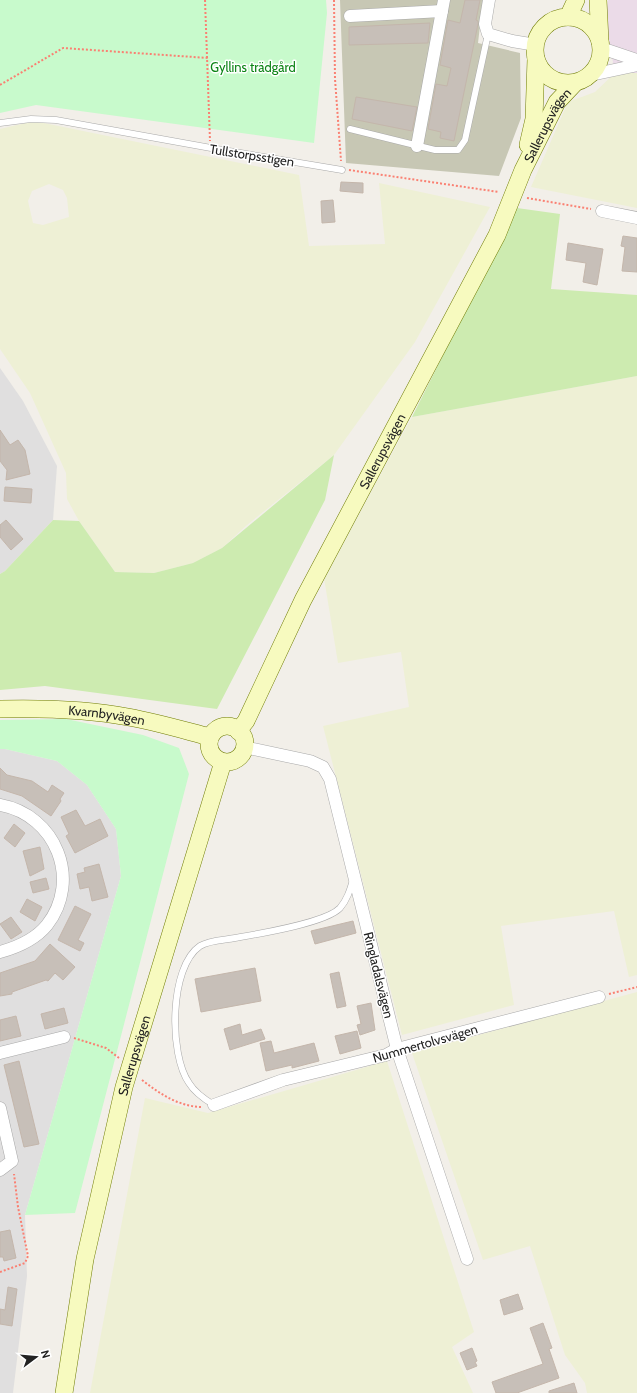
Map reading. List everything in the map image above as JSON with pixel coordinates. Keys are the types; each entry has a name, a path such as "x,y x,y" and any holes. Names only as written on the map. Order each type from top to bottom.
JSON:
{"main road":[{"path":"576,0 568,17 579,19 588,24 596,32 601,45"},
{"path":"591,75 599,63 601,45 598,0"},
{"name":"Sallerupsvägen","path":"523,170 534,119 536,52 540,34 547,25 557,19 568,17"},
{"name":"Sallerupsvägen","path":"536,52 542,70 551,79 563,83 575,83"},
{"name":"Sallerupsvägen","path":"238,731 246,721 302,600 497,235 523,170 557,102 575,83 591,75"},
{"name":"Kvarnbyvägen","path":"0,709 34,708 126,716 210,737"},
{"path":"221,727 232,727 238,731 244,738 242,755 232,762 223,762 214,757 209,747 210,737 216,730 221,727"},
{"name":"Sallerupsvägen","path":"64,1393 85,1260 124,1088 223,762"},
{"name":"Sallerupsvägen","path":"68,1393 71,1356"}],"street":[{"path":"489,0 485,24 488,34 512,41 536,52"},
{"path":"350,16 443,6 417,146"},
{"path":"601,45 637,60"},
{"path":"591,75 637,65"},
{"path":"602,211 637,218"},
{"name":"Ringladalsvägen","path":"244,747 310,761 323,767 330,779 397,1049 467,1259"},
{"path":"0,805 17,809 31,816 44,827 53,841 60,858 63,875 62,894 56,910 46,925 32,938 18,947 0,952"},
{"name":"Nummertolvsvägen","path":"214,1105 283,1080 386,1055 397,1049 600,997"},
{"path":"0,1053 64,1037"},
{"path":"0,1108 12,1160 6,1167 0,1170"}],"lane":[{"path":"350,130 435,150 458,150 465,140 488,34"},
{"name":"Tullstorpsstigen","path":"0,123 31,119 56,120 342,170"},
{"path":"214,1105 200,1096 188,1083 176,1049 174,1018 180,981 190,955 201,946 212,942 260,934 329,916 339,908 348,894 354,875"}],"path":[{"path":"206,0 210,148"},
{"path":"334,0 337,118 342,170 359,171 504,193"},
{"path":"0,85 63,48 208,58"},
{"path":"527,198 602,211"},
{"path":"600,997 637,987"},
{"path":"64,1037 79,1039 106,1048 123,1061"},
{"path":"142,1080 168,1098 179,1103 192,1107 214,1105"},
{"path":"0,1272 25,1263 28,1256 18,1207 12,1160"}],"shaded area":[{"path":"340,0 483,0 478,43 520,53 521,118 499,176 346,163"},
{"path":"608,0 637,0 637,73 615,73 605,20"},
{"path":"615,73 637,73 637,208 531,187 568,102 595,92"},
{"path":"34,121 299,175 309,246 385,244 379,183 490,207 415,342 334,455 247,525 222,548 193,563 154,573 115,572 79,521 67,499 66,473 30,393 0,349 0,129","holes":["49,184 63,190 67,198 69,217 43,225 33,223 28,201 32,191"]},
{"path":"0,368 23,401 57,466 53,520 5,571 0,574"},
{"path":"637,376 637,975 629,977 614,911 501,926 514,1005 402,1035 323,726 409,707 401,652 338,663 324,578 412,417"},
{"path":"0,749 57,761 87,785 116,829 121,876 25,1215 27,1276 13,1393 0,1393"},
{"path":"637,992 637,1393 587,1393 585,1383 565,1355 530,1246 483,1260 412,1053"},
{"path":"387,1061 474,1332 452,1347 473,1393 90,1393 145,1098 208,1113"}],"green space":[{"name":"Gyllins trädgård","path":"0,0 326,0 327,13 314,143 36,105 0,113"},
{"path":"517,208 560,214 551,289 637,295 637,376 412,417"},
{"path":"334,455 325,500 217,709 45,686 0,690 0,574 5,571 53,520 79,521 115,572 154,573 193,563 222,548"},
{"path":"66,719 143,735 179,748 189,774 75,1213 25,1215 121,876 116,829 87,785 57,761 0,749 0,720"}],"building":[{"path":"465,0 480,0 476,20 478,21 478,24 454,141 440,138 441,132 428,129 436,84 447,86 451,68 440,65 448,20 460,23"},
{"path":"430,23 428,43 349,45 349,27"},
{"path":"356,97 417,107 412,131 352,119"},
{"path":"341,182 363,183 363,193 340,191"},
{"path":"333,200 335,222 322,223 321,201"},
{"path":"623,236 637,238 637,272 622,271 625,247 621,246"},
{"path":"568,243 603,249 597,285 583,282 586,263 566,260"},
{"path":"0,430 10,445 18,440 25,450 30,474 6,480 7,470 0,461"},
{"path":"5,487 32,489 31,503 4,501"},
{"path":"6,520 23,539 11,550 0,537 0,525"},
{"path":"0,768 7,775 32,781 48,792 52,785 64,793 60,799 61,801 51,816 22,796 0,789"},
{"path":"76,810 85,826 100,819 108,836 75,853 66,836 69,834 61,817"},
{"path":"14,824 25,833 15,847 4,838"},
{"path":"40,847 44,869 30,876 23,851"},
{"path":"99,864 108,897 92,901 89,887 80,889 77,874 85,872 84,868"},
{"path":"46,878 49,889 33,893 30,882"},
{"path":"27,899 42,907 35,921 20,912"},
{"path":"75,906 91,914 78,940 84,943 80,951 58,940"},
{"path":"11,917 22,932 11,939 0,924"},
{"path":"353,921 356,933 315,944 311,931"},
{"path":"50,944 75,967 63,980 55,973 48,981 46,980 12,992 12,994 0,996 0,973 35,961"},
{"path":"255,968 261,1001 201,1012 195,979"},
{"path":"339,972 346,1006 337,1008 330,974"},
{"path":"371,1003 375,1030 360,1035 357,1025 361,1024 357,1006"},
{"path":"64,1008 68,1023 45,1029 41,1014"},
{"path":"16,1016 21,1036 0,1041 0,1020"},
{"path":"240,1024 242,1035 261,1029 265,1039 230,1050 224,1029"},
{"path":"357,1031 361,1048 340,1054 335,1036"},
{"path":"271,1041 274,1053 314,1043 319,1061 292,1068 292,1065 266,1071 260,1043"},
{"path":"19,1061 39,1144 24,1147 4,1065"},
{"path":"10,1230 16,1258 4,1261 3,1257 0,1257 0,1232"},
{"path":"8,1287 17,1289 12,1326 0,1324 0,1309 5,1310"},
{"path":"518,1294 523,1309 504,1315 500,1300"},
{"path":"543,1323 552,1348 549,1349 559,1378 517,1393 496,1393 492,1382 543,1364 530,1328"},
{"path":"472,1348 477,1361 475,1362 477,1366 467,1370 460,1353"},
{"path":"574,1383 577,1393 549,1393 549,1391"}]}
